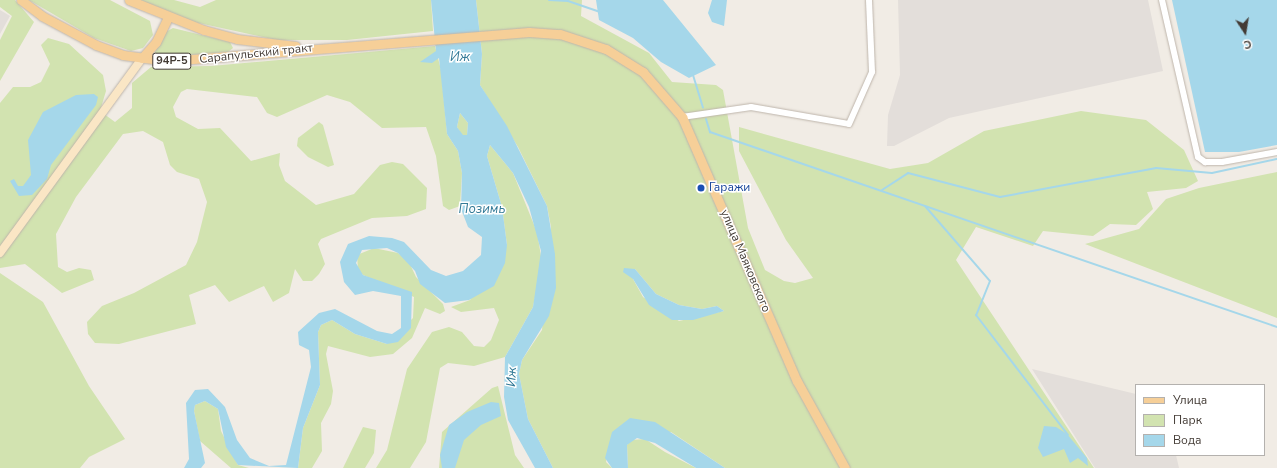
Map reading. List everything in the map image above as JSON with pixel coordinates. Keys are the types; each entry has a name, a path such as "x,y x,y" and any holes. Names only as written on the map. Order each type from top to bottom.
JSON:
{"main road":[{"name":"Сарапульский тракт","path":"22,0 71,33 123,55 142,58 186,61 337,46 494,33"},
{"name":"Сарапульский тракт","path":"129,0 168,17 257,42 337,46"},
{"path":"142,58 156,42 168,17"},
{"name":"улица Маяковского","path":"494,33 560,34 606,49 643,72 682,117 797,381 845,468"}],"street":[{"path":"682,117 751,107 849,124 872,72 869,0"},
{"path":"1162,0 1198,157 1205,162 1222,162 1277,152"},
{"path":"0,253 142,58"}],"shaded area":[{"path":"898,0 1148,0 1163,71 949,118 894,146 887,146 888,115 900,75"},
{"path":"0,10 10,16 0,34"},
{"path":"1032,369 1135,394 1135,456 1176,456 1179,468 1095,468"}],"green space":[{"path":"0,0 15,0 34,22 0,81 0,40 12,16 0,7"},
{"path":"29,0 110,0 150,21 153,35 143,48 131,51 94,38"},
{"path":"138,0 174,0 200,7 216,0 431,0 433,31 347,40 277,40 194,22"},
{"path":"476,0 582,0 581,16 649,53 672,82 716,85 723,90 748,228 765,270 784,281 795,283 813,278 786,240 739,151 739,127 890,169 928,163 984,131 1081,111 1146,120 1184,150 1198,181 1186,188 1147,192 1153,209 1136,225 1110,224 1093,236 1043,231 1033,246 976,227 956,260 1094,468 725,468 671,432 611,440 606,462 612,468 553,468 528,419 519,374 522,360 542,330 551,227 547,206 518,147 480,85 482,54","holes":["635,269 656,294 679,305 702,309 717,306 724,311 679,321 643,297 633,279"]},
{"path":"173,28 230,42 233,48 228,52 177,56 154,54 164,33"},
{"path":"48,38 69,44 103,75 106,91 100,111 115,122 132,108 132,83 151,67 211,66 435,46 441,70 447,134 458,151 462,173 460,206 449,210 443,206 436,156 426,127 382,128 350,102 327,95 277,117 267,113 257,97 187,89 181,92 173,107 176,117 198,129 220,128 251,161 280,153 279,165 285,181 316,205 354,194 380,165 392,162 403,164 427,188 426,209 407,216 372,218 321,239 318,244 325,264 319,274 312,281 303,281 295,269 289,293 273,302 264,286 229,302 215,285 189,295 196,324 119,344 95,343 88,334 87,322 102,306 134,293 186,265 197,242 207,202 199,179 177,172 170,165 163,142 143,131 123,134 76,197 56,234 58,267 67,272 79,268 91,270 94,280 62,293 25,264 0,268 0,103 13,87 30,87 41,82 50,64 41,45"},
{"path":"460,113 468,123 467,135 462,135 457,127"},
{"path":"319,122 323,125 334,165 328,167 308,157 297,146 298,138"},
{"path":"490,145 513,173 537,232 542,262 533,307 505,357 474,366 448,363 440,368 426,442 410,468 376,468 387,450 407,369 432,332 449,327 462,332 474,346 484,347 491,340 499,320 494,308 461,312 451,307 470,300 507,245 502,207 487,156"},
{"path":"1277,172 1277,318 1085,244 1139,229 1166,199 1199,188"},
{"path":"374,248 398,253 409,262 416,277 443,304 445,311 440,314 425,308 412,338 393,354 370,357 328,346 326,354 333,391 331,404 321,423 322,451 312,468 298,468 303,428 320,385 318,332 321,325 332,320 355,334 387,344 413,318 414,297 363,275 358,270 357,255"},
{"path":"0,273 43,302 89,386 125,439 89,457 80,468 0,468"},
{"path":"498,386 515,455 524,468 439,468 442,432 492,388"},
{"path":"205,401 218,409 221,431 238,465 249,468 231,468 200,441 194,411 195,405"},
{"path":"363,427 376,430 374,453 365,468 343,468"},
{"path":"645,439 665,452 696,468 628,468 627,445 631,440"}],"water":[{"path":"431,0 476,0 482,54 480,85 507,126 547,206 555,254 556,288 549,316 522,360 519,374 528,419 553,468 535,468 508,420 504,397 505,357 533,307 541,251 529,207 513,173 490,145 487,156 502,207 507,245 505,263 494,286 469,300 445,303 420,284 415,271 398,253 387,248 362,250 356,263 363,275 412,292 411,328 398,342 387,344 355,334 332,320 321,325 318,332 320,385 303,428 298,468 238,465 226,447 218,409 205,401 195,405 194,411 205,463 201,468 184,468 189,459 186,403 195,390 208,389 225,407 237,440 250,458 269,466 286,465 311,367 309,350 299,345 298,332 319,313 335,309 377,331 392,334 401,328 401,296 373,291 355,295 344,282 340,262 348,244 369,236 392,238 404,242 431,270 446,276 463,271 481,255 482,237 468,227 461,209 462,173 458,151 447,134 439,58 432,63 420,62 436,51","holes":["460,113 468,123 467,135 463,135 457,127"]},
{"path":"596,0 663,0 716,65 689,78 661,62 633,38 599,20"},
{"path":"712,0 727,0 724,26 712,22 708,13"},
{"path":"1172,0 1277,0 1277,145 1239,152 1205,152"},
{"path":"94,94 98,97 96,105 51,165 47,179 32,195 19,196 10,181 14,179 18,186 23,186 31,175 28,140 43,112 76,95"},
{"path":"624,268 635,269 656,294 679,305 702,309 717,306 724,311 693,320 672,320 649,305 633,279 623,272"},
{"path":"491,402 499,403 501,416 481,425 464,440 455,468 442,468 440,455 449,425 467,412"},
{"path":"630,418 655,422 725,468 696,468 655,443 637,438 627,445 628,468 612,468 605,458 612,432"},
{"path":"1044,426 1056,427 1067,434 1087,458 1088,466 1078,458 1070,463 1064,449 1043,457 1038,448"}],"waterway":[{"path":"549,0 568,1 600,12"},
{"path":"693,75 703,108"},
{"path":"706,119 710,132 1277,327"},
{"path":"882,190 908,173 1000,197 1156,168 1212,173 1277,159"},
{"path":"925,206 990,281 976,315 1068,435"}],"place":[{"name":"Гаражи","path":"701,188"}],"water label":[{"name":"Иж","path":"460,57"},
{"name":"Позимь","path":"482,209"},
{"name":"Иж","path":"512,377"}]}
